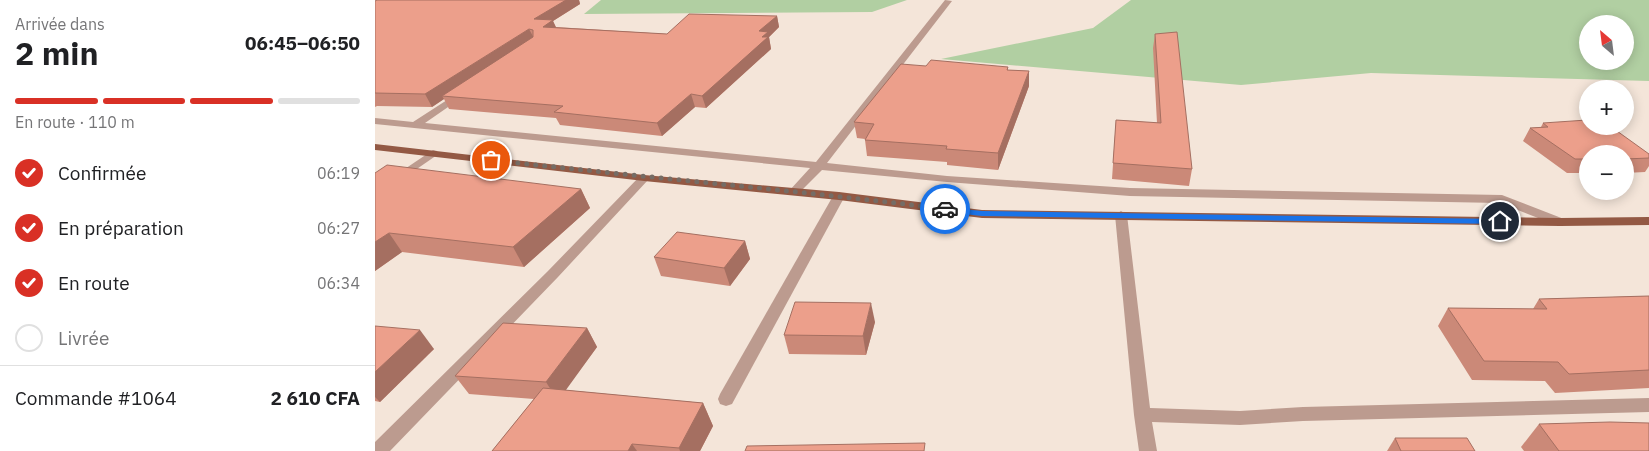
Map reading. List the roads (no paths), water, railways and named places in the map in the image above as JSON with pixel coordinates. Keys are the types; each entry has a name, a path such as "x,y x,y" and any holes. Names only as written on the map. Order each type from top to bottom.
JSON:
{"main road":[{"path":"375,147 644,178 795,191 982,214 1560,222 1649,221"}],"street":[{"path":"795,191 819,166 948,1"},
{"path":"415,124 471,88"},
{"path":"375,122 415,124 947,179 1130,192 1503,199 1560,222"},
{"path":"375,194 433,154"},
{"path":"377,451 553,274 644,178"},
{"path":"726,399 839,196"},
{"path":"1121,215 1141,415 1148,451"},
{"path":"1141,415 1240,418 1649,405"}]}
